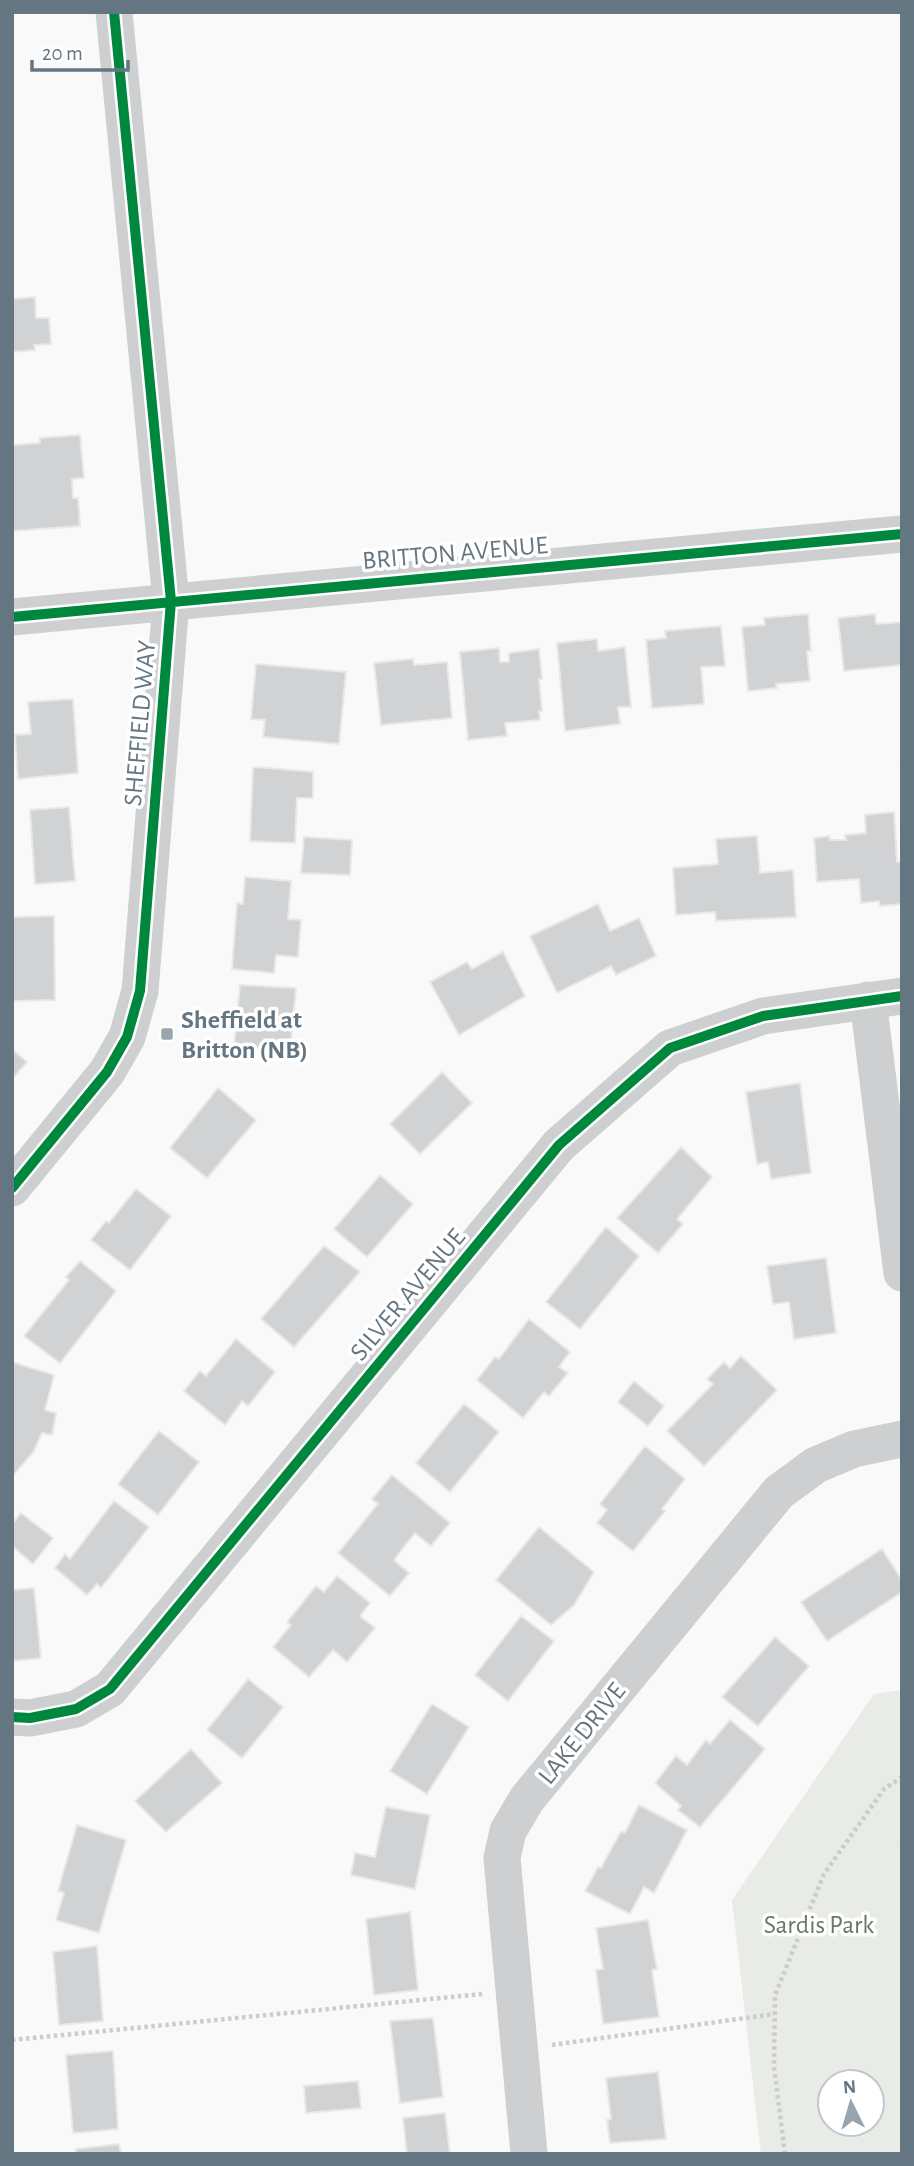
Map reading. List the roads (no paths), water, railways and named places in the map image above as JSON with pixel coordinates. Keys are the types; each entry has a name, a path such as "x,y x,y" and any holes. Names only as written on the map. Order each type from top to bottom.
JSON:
{"street":[{"name":"SHEFFIELD WAY","path":"12,1188 107,1072 127,1037 140,991 171,601 114,12"},
{"name":"BRITTON AVENUE","path":"12,617 902,534"},
{"path":"885,998 902,1273"},
{"name":"SILVER AVENUE","path":"12,1717 30,1718 76,1709 110,1689 559,1145 670,1048 763,1016 885,998"},
{"name":"LAKE DRIVE","path":"529,2154 502,1858 508,1831 527,1799 779,1492 816,1465 854,1449 902,1439"}],"place":[{"name":"Sheffield at Britton (NB)","path":"167,1034"}],"park label":[{"name":"Sardis Park","path":"819,1924"}]}
